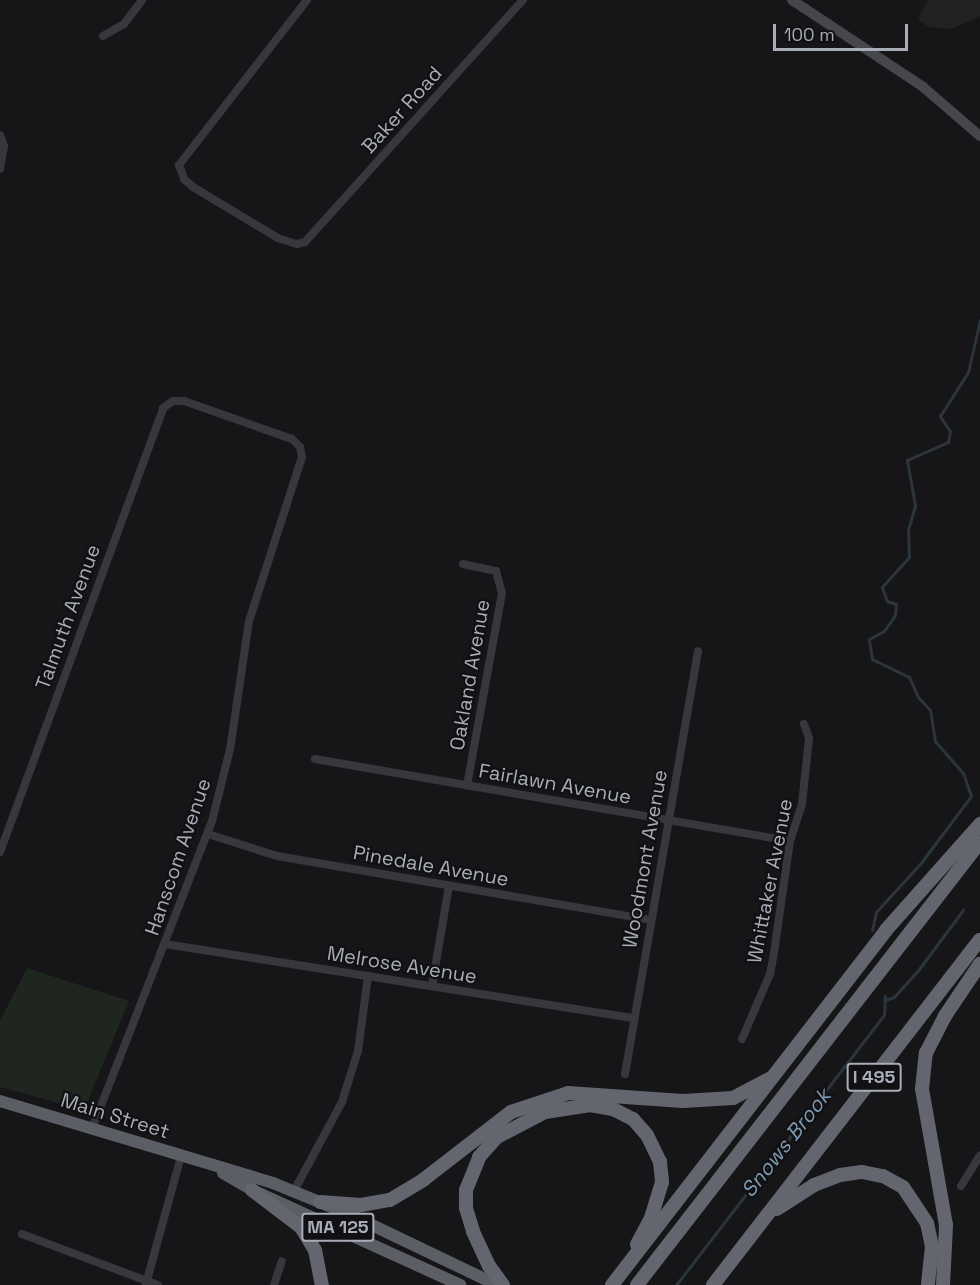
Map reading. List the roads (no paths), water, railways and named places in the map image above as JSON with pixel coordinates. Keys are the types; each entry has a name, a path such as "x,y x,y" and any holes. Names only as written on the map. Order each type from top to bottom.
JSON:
{"highway":[{"path":"616,1280 886,930 980,824"},
{"name":"I 495","path":"637,1285 980,842"},
{"name":"I 495","path":"713,1285 980,940"},
{"path":"943,1285 946,1225 922,1089 926,1053 980,963"},
{"path":"320,1202 361,1205 390,1200 423,1180 511,1112 568,1093 683,1101 733,1098 776,1075"},
{"name":"Main Street","path":"0,1101 294,1191 497,1285"},
{"path":"503,1285 479,1248 466,1208 470,1174 485,1150 518,1123 545,1112 590,1105 613,1109 633,1119 647,1135 660,1162 662,1182 651,1218 616,1280"},
{"name":"Main Street","path":"217,1169 252,1190 460,1285"},
{"path":"768,1215 814,1185 840,1174 862,1172 884,1176 903,1187 927,1223 932,1246 928,1285"},
{"path":"252,1190 301,1227 315,1250 322,1285"}],"main road":[{"path":"792,0 922,86 980,136"}],"street":[{"path":"103,36 124,24 142,0"},
{"name":"Baker Road","path":"307,0 179,165 184,179 193,187 286,242 305,242 523,0"},
{"path":"0,135 4,146 0,169"},
{"name":"Talmuth Avenue","path":"0,852 160,414 165,406 176,400 280,433 301,449"},
{"name":"Hanscom Avenue","path":"92,1129 208,834 230,748 249,621 301,462 301,449"},
{"name":"Oakland Avenue","path":"463,564 496,571 502,601 467,786"},
{"name":"Woodmont Avenue","path":"625,1074 698,651"},
{"name":"Whittaker Avenue","path":"742,1039 770,974 790,841 802,804 809,738 804,724"},
{"name":"Fairlawn Avenue","path":"315,759 790,841"},
{"name":"Pinedale Avenue","path":"208,834 277,856 651,920"},
{"path":"432,986 449,885"},
{"name":"Melrose Avenue","path":"165,944 634,1018"},
{"path":"294,1191 342,1102 358,1051 368,976"},
{"path":"961,1186 980,1155"},
{"path":"146,1283 181,1156"},
{"path":"22,1234 146,1283 158,1285"},
{"path":"274,1285 282,1262"}],"waterway":[{"name":"Snows Brook","path":"872,930 876,912 920,864 971,796 963,773 935,741 930,710 918,697 909,677 872,659 869,639 884,631 895,615 896,604 887,601 882,587 909,557 908,530 915,505 907,460 948,442 950,431 940,416 968,372 980,320"},
{"path":"885,1000 894,997 919,969 963,910"},
{"name":"Snows Brook","path":"676,1285 884,1015 885,996"}]}
